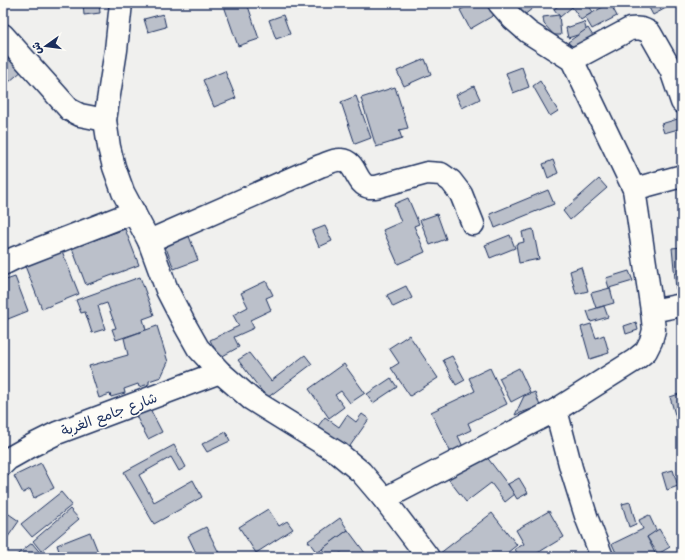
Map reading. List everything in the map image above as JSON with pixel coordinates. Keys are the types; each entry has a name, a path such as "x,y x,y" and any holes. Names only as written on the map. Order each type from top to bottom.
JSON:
{"street":[{"path":"121,3 116,50 105,120 109,147 114,168 123,192 149,241 167,290 185,325 198,348 220,372 250,399 338,453 360,472 384,500 428,557"},
{"path":"384,500 556,410 635,360 646,351 654,330 634,189 572,60 528,32 513,19 499,3"},
{"path":"572,60 630,29 645,29 650,33 671,70 682,102"},
{"path":"3,35 70,110 80,115 105,120"},
{"path":"149,241 320,166 341,160 347,161 352,165 360,181 369,187 376,187 427,173 441,174 451,181 461,194 473,224"},
{"path":"634,189 682,176"},
{"path":"3,264 134,212"},
{"path":"652,311 682,305"},
{"name":"شارع جامع الغربة","path":"3,464 8,459 57,433 220,372"},
{"path":"556,410 571,468 587,519 602,557"}],"building":[{"path":"83,3 99,3 100,13 84,15"},
{"path":"223,3 247,3 259,39 238,46"},
{"path":"473,3 489,3 496,14 470,29 460,10"},
{"path":"521,3 529,3 533,8 518,20 512,11"},
{"path":"562,3 587,3 593,12 581,20 572,7 560,17 554,9"},
{"path":"610,3 617,16 592,29 585,17"},
{"path":"663,3 666,8 653,15 647,4"},
{"path":"163,14 166,27 148,32 144,19"},
{"path":"283,15 290,34 276,39 269,20"},
{"path":"559,15 561,35 554,35 544,24 543,17"},
{"path":"584,22 587,32 568,38 566,28"},
{"path":"588,28 593,36 574,50 568,42"},
{"path":"3,47 23,70 3,87"},
{"path":"425,59 431,74 404,86 397,71"},
{"path":"522,67 529,87 513,93 506,73"},
{"path":"225,71 236,98 214,107 203,80"},
{"path":"540,81 558,111 550,116 533,86"},
{"path":"474,86 480,99 462,108 456,95"},
{"path":"395,87 408,128 399,130 402,139 376,147 361,98"},
{"path":"356,96 371,138 355,144 341,102"},
{"path":"681,118 682,128 664,133 661,124"},
{"path":"553,160 558,173 548,178 543,164"},
{"path":"599,179 607,188 570,220 563,211"},
{"path":"548,190 554,204 495,228 490,214"},
{"path":"408,198 419,224 414,226 425,252 398,264 383,230 401,222 394,204"},
{"path":"437,214 446,239 430,245 420,220"},
{"path":"325,226 332,241 319,247 312,231"},
{"path":"125,229 139,265 86,285 72,248"},
{"path":"533,229 539,259 519,263 516,244 524,242 522,232"},
{"path":"187,231 198,260 174,269 163,240"},
{"path":"510,235 515,248 490,258 485,245"},
{"path":"682,247 682,289 676,289 672,248"},
{"path":"62,251 79,294 42,309 25,266"},
{"path":"581,267 588,291 576,294 570,271"},
{"path":"629,271 633,281 609,288 606,278"},
{"path":"15,277 28,311 3,321 3,281"},
{"path":"140,277 154,315 143,319 146,330 116,340 112,329 116,328 107,303 98,306 105,329 92,333 85,312 81,313 76,300"},
{"path":"266,281 273,295 266,298 271,310 250,320 254,328 234,337 239,347 219,358 210,340 239,326 233,315 248,307 241,293"},
{"path":"406,286 412,298 393,307 387,295"},
{"path":"610,288 614,303 596,308 591,293"},
{"path":"604,306 608,317 591,322 587,311"},
{"path":"636,322 638,330 626,334 624,326"},
{"path":"591,324 596,338 604,335 609,353 590,359 581,327"},
{"path":"157,326 168,362 161,377 149,381 149,384 139,387 138,384 124,389 125,393 111,397 110,394 99,398 89,366 128,355 124,338"},
{"path":"409,335 438,378 410,396 391,368 399,363 389,348"},
{"path":"249,353 271,381 305,355 312,364 267,398 238,360"},
{"path":"452,356 465,380 456,385 443,360"},
{"path":"344,364 365,393 350,403 341,391 335,395 344,407 329,418 309,389"},
{"path":"490,368 507,404 468,423 471,430 458,436 464,449 452,455 431,412 475,391 469,378"},
{"path":"519,368 530,392 511,402 499,378"},
{"path":"391,378 397,387 373,403 367,394"},
{"path":"535,392 540,406 515,415 524,396"},
{"path":"682,393 682,428 679,429 670,397"},
{"path":"149,407 162,432 148,439 135,414"},
{"path":"362,414 369,419 343,456 312,434 325,417 339,427 347,415 356,422"},
{"path":"226,432 230,441 207,452 202,444"},
{"path":"174,445 186,467 179,471 171,457 139,475 154,502 193,480 202,497 154,524 124,472"},
{"path":"486,456 515,494 505,502 491,483 466,502 446,476 466,460 472,467"},
{"path":"41,463 54,488 34,498 30,489 23,493 14,476"},
{"path":"673,470 678,486 667,490 662,473"},
{"path":"519,478 528,493 517,499 508,484"},
{"path":"61,492 72,505 32,537 21,524"},
{"path":"630,502 636,524 629,527 622,504"},
{"path":"70,509 79,519 41,551 33,541"},
{"path":"268,509 279,526 287,521 293,529 256,553 239,527"},
{"path":"3,510 19,521 3,544"},
{"path":"549,511 564,537 531,557 519,557 515,549 524,544 516,530"},
{"path":"492,513 517,545 502,557 441,557 439,554"},
{"path":"649,515 657,532 647,537 657,557 618,557 612,544 643,529 639,520"},
{"path":"340,518 348,530 317,553 308,541"},
{"path":"206,527 221,557 198,557 188,536"},
{"path":"659,529 670,547 658,554 647,537"},
{"path":"348,530 368,557 344,557 341,553 335,557 328,557 322,549"},
{"path":"90,532 100,557 61,557 57,545"},
{"path":"32,543 42,555 39,557 14,557"}]}
